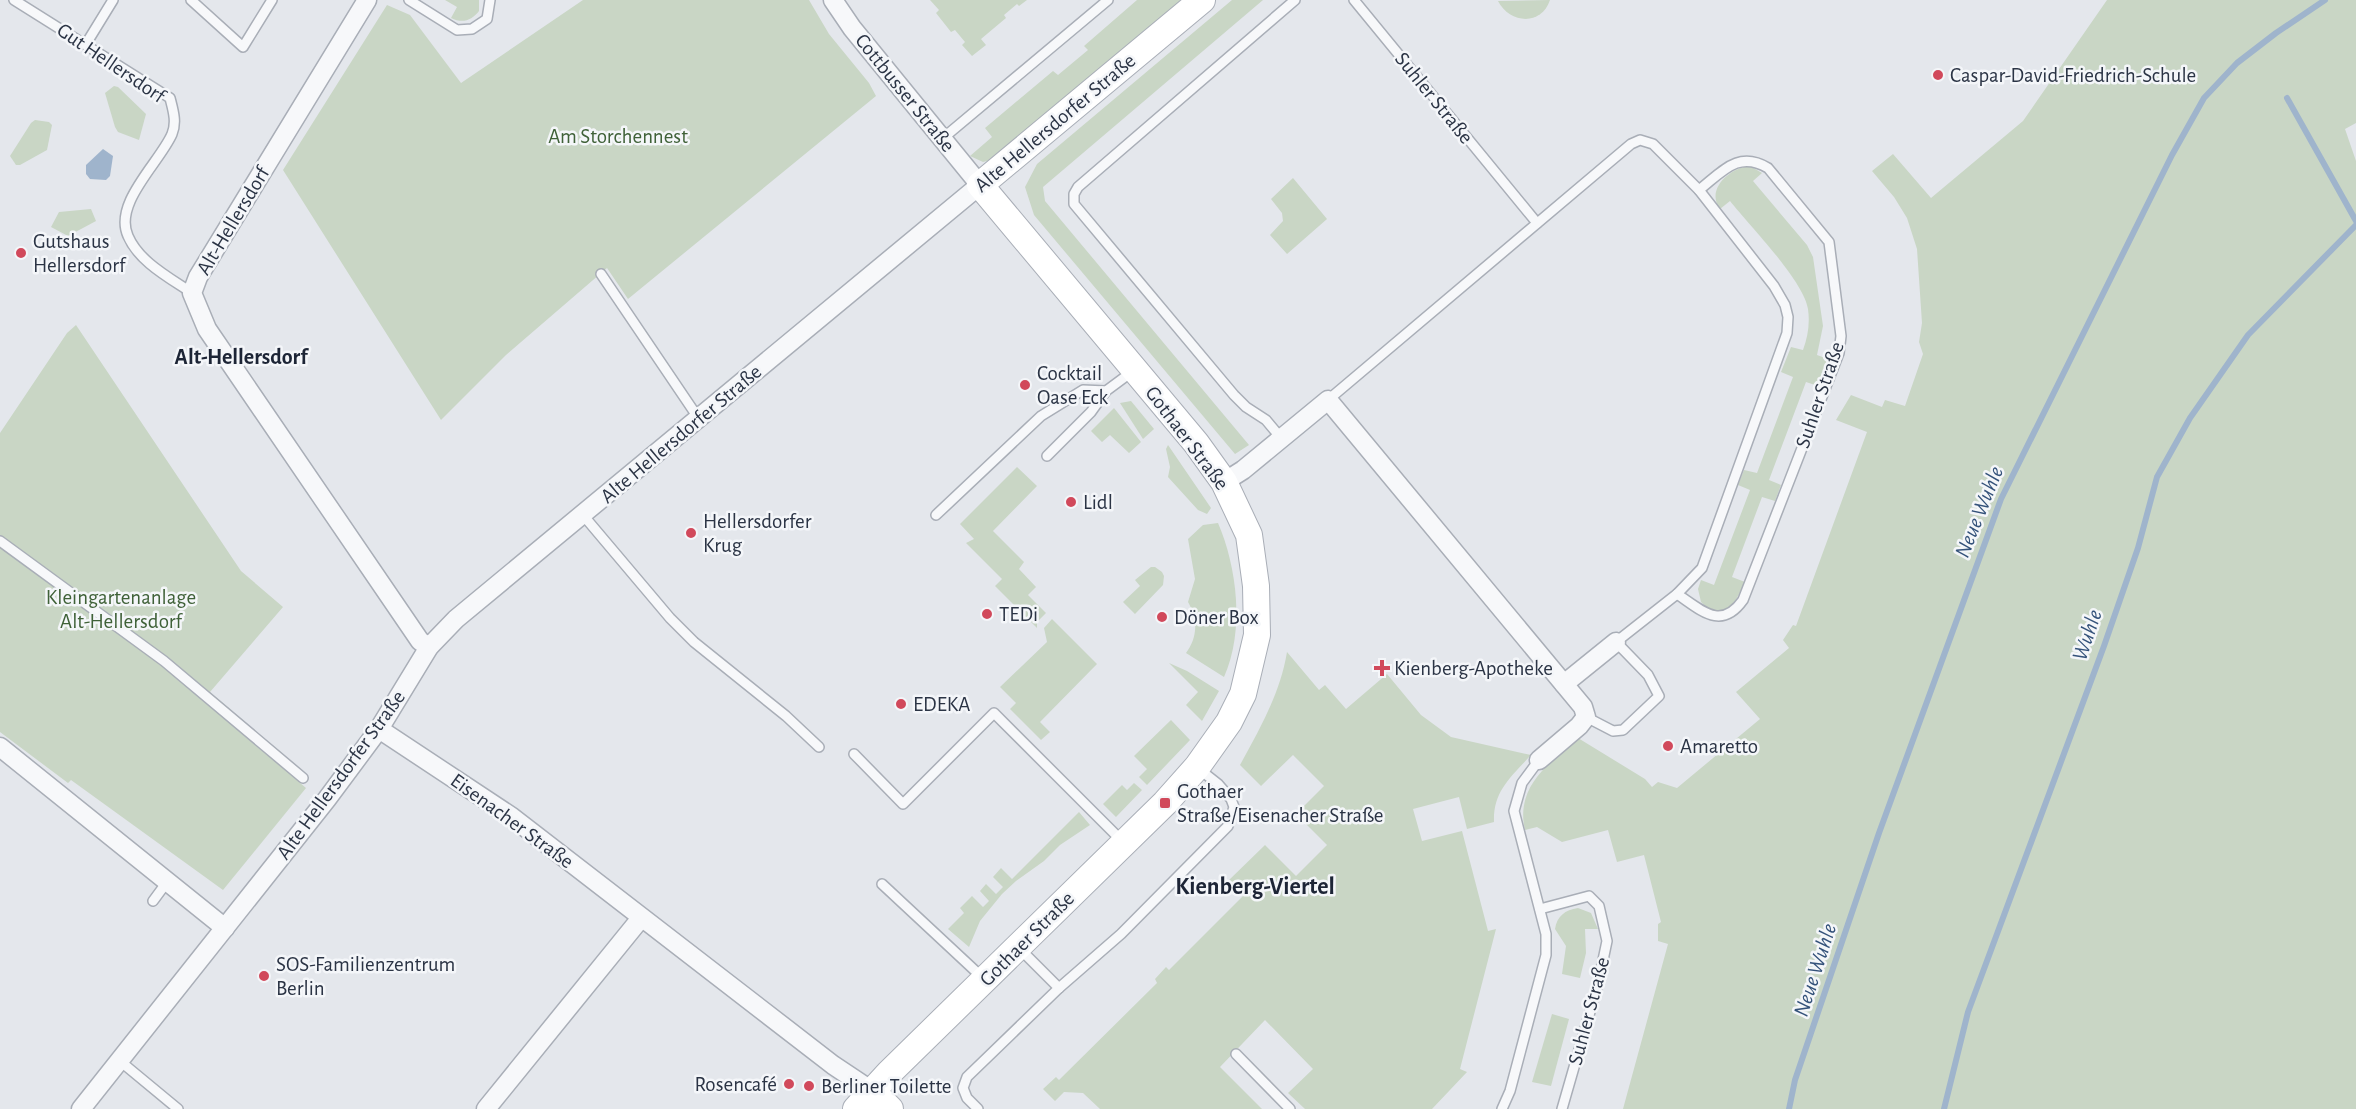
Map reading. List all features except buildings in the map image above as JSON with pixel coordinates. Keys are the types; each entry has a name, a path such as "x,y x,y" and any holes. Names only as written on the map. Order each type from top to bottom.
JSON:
{"street":[{"name":"Alt-Hellersdorf","path":"367,0 198,277 192,294 207,329 420,640 429,647"},
{"name":"Cottbusser Straße","path":"833,0 852,28 980,185"},
{"name":"Alte Hellersdorfer Straße","path":"81,1109 325,802 379,729 429,647 456,619 1202,0"},
{"name":"Gothaer Straße","path":"864,1100 1124,843 1197,767 1230,722 1243,694 1257,635 1256,586 1249,535 1224,482 1196,443 980,185"},
{"path":"1224,482 1243,470 1328,400 1583,707 1586,717 1580,726 1539,760"},
{"path":"1564,684 1616,642"},
{"name":"Eisenacher Straße","path":"379,729 512,817 833,1065 864,1100 890,1109"},
{"path":"0,747 225,928"},
{"path":"486,1109 641,918"}],"lane":[{"name":"Gut Hellersdorf","path":"14,0 170,98 175,115 173,133 129,201 124,218 127,236 154,267 192,294"},
{"path":"86,44 113,0"},
{"path":"191,0 243,47 272,0"},
{"path":"409,0 457,30 472,29 487,19 490,0"},
{"path":"942,139 1108,0"},
{"path":"1281,438 1266,420 1245,407 1234,395 1074,204 1074,194 1078,187 1295,0"},
{"name":"Suhler Straße","path":"1354,0 1537,223"},
{"path":"1328,400 1622,150 1637,141 1653,144 1699,190 1774,286 1785,305 1788,317 1787,333 1702,568 1677,594 1616,642 1648,675 1659,696 1623,730 1613,731 1586,717"},
{"name":"Suhler Straße","path":"1677,594 1706,614 1717,617 1728,615 1737,609 1743,600 1836,360 1841,336 1829,242 1768,168 1757,161 1744,160 1731,165 1699,190"},
{"path":"601,274 699,419"},
{"path":"1047,456 1090,412 1106,391 1135,369"},
{"path":"936,514 1041,416 1083,390 1106,391"},
{"path":"583,515 670,618 694,642 786,716 819,747"},
{"path":"0,541 164,661 303,778"},
{"path":"854,754 903,804 994,713 1124,843"},
{"path":"1502,1109 1510,1092 1546,956 1546,934 1514,811 1522,783 1539,760"},
{"path":"978,1109 967,1098 963,1088 967,1077 1059,988 1121,934 1228,826 1234,807 1231,799 1197,767"},
{"path":"153,901 167,882"},
{"path":"882,884 985,980"},
{"name":"Suhler Straße","path":"1540,909 1589,896 1599,906 1607,941 1598,984 1562,1109"},
{"path":"1019,947 1059,988"},
{"path":"1236,1054 1290,1109"},
{"path":"120,1060 178,1109"}],"green space":[{"path":"445,0 479,0 479,11 467,20 455,20 451,18 457,7"},
{"name":"Am Storchennest","path":"583,0 809,0 829,34 869,83 876,96 628,299 607,268 506,355 441,420 283,170 387,5 410,15 461,83"},
{"path":"930,0 1027,0 1019,6 1017,4 1004,15 1006,18 981,39 986,45 972,56 962,45 965,42 955,30 951,32 936,13 939,10"},
{"path":"1137,0 1186,0 991,160 983,162 970,156 992,137 985,128 1053,71 1058,75 1088,50 1084,46"},
{"path":"1232,0 1263,0 1043,187 1045,201 1249,445 1235,454 1034,215 1025,187 1037,164"},
{"path":"1550,0 1540,15 1525,19 1510,14 1498,1"},
{"path":"2107,0 2356,0 2356,123 2345,129 2356,161 2356,1109 1623,1109 1668,944 1658,941 1658,924 1661,922 1644,855 1617,862 1608,830 1562,842 1537,827 1525,830 1523,815 1529,789 1545,767 1578,738 1645,779 1652,787 1658,782 1677,788 1760,719 1736,692 1789,648 1783,640 1793,625 1796,626 1867,432 1836,420 1851,395 1882,407 1885,400 1905,406 1923,354 1919,342 1922,323 1917,249 1907,218 1894,197 1872,171 1893,154 1931,198 2023,121"},
{"path":"114,86 118,87 146,114 139,140 118,132 115,127 105,93"},
{"path":"35,120 49,122 52,125 47,150 16,165 10,156"},
{"path":"1750,166 1762,173 1753,181 1807,245 1813,257 1823,326 1817,355 1828,359 1818,386 1806,382 1769,480 1781,485 1775,501 1762,497 1732,577 1745,582 1738,597 1728,608 1716,611 1709,609 1701,602 1698,589 1701,580 1714,585 1750,490 1738,485 1744,470 1757,473 1793,377 1781,372 1791,347 1803,350 1809,325 1808,309 1804,297 1787,269 1730,201 1720,209 1716,201 1718,187 1722,180 1735,170"},
{"path":"1293,178 1327,219 1287,254 1270,235 1283,221 1282,213 1271,199"},
{"path":"91,209 96,221 68,236 51,227 59,212"},
{"name":"Kleingartenanlage Alt-Hellersdorf","path":"76,325 241,571 283,607 210,692 306,774 299,782 306,788 223,890 71,780 68,783 0,732 0,433 67,333"},
{"path":"1131,401 1154,429 1143,439 1120,403"},
{"path":"1114,408 1141,442 1129,453 1110,435 1102,442 1091,431"},
{"path":"1168,445 1211,508 1207,514 1198,510 1168,477 1170,467 1166,449"},
{"path":"1017,467 1037,486 993,531 1024,562 1019,569 1036,587 1028,595 1046,613 1037,622 1037,628 995,586 1002,579 966,543 974,539 960,524"},
{"path":"1218,523 1230,559 1236,599 1235,640 1224,677 1186,653 1195,634 1194,615 1188,602 1195,579 1188,539 1203,525"},
{"path":"1151,567 1162,572 1163,585 1135,614 1123,602 1140,586 1135,580"},
{"path":"1052,619 1097,664 1040,722 1050,732 1041,740 1010,709 1016,703 1000,687 1047,642 1044,628"},
{"path":"1287,652 1319,690 1325,685 1346,709 1387,674 1421,715 1451,737 1531,755 1500,793 1494,811 1494,822 1467,829 1459,797 1413,809 1422,841 1462,831 1488,931 1496,929 1460,1069 1467,1072 1432,1109 1305,1109 1288,1093 1313,1069 1265,1020 1220,1067 1262,1109 1100,1109 1083,1093 1064,1092 1055,1101 1043,1089 1056,1077 1059,1080 1157,983 1155,979 1166,967 1169,970 1243,896 1228,881 1265,845 1296,876 1327,845 1296,814 1324,786 1293,755 1261,786 1240,765 1262,724 1280,682"},
{"path":"1169,663 1187,671 1219,691 1202,721 1186,705 1198,692"},
{"path":"1171,720 1190,740 1147,785 1139,777 1147,769 1134,756"},
{"path":"1134,783 1142,790 1116,817 1103,804 1122,785 1127,790"},
{"path":"1079,812 1090,825 1060,845 1044,861 1002,894 980,921 969,947 948,929 964,913 960,908 972,896 983,907 989,901 980,891 986,884 996,894 1003,887 993,877 1001,868 1012,879"},
{"path":"1578,908 1591,913 1598,929 1585,929 1586,953 1580,978 1562,974 1566,946 1555,929 1562,914"},
{"path":"1552,1014 1569,1019 1551,1086 1532,1082"}],"water":[{"path":"103,149 113,156 110,176 106,180 90,179 86,174 86,165"}],"waterway":[{"name":"Neue Wuhle","path":"1789,1109 1795,1080 1879,833 2001,499 2172,155 2204,98 2237,63 2325,0"},
{"path":"2287,98 2356,221"},
{"name":"Wuhle","path":"1944,1109 1968,1012 2104,646 2138,548 2157,477 2190,418 2248,335 2356,225"}],"place":[{"name":"Caspar-David-Friedrich-Schule","path":"1938,75"},
{"name":"Gutshaus Hellersdorf","path":"21,253"},
{"name":"Cocktail Oase Eck","path":"1025,385"},
{"name":"Lidl","path":"1071,502"},
{"name":"Hellersdorfer Krug","path":"691,533"},
{"name":"TEDi","path":"987,614"},
{"name":"Döner Box","path":"1162,617"},
{"name":"Kienberg-Apotheke","path":"1382,668"},
{"name":"EDEKA","path":"901,704"},
{"name":"Amaretto","path":"1668,746"},
{"name":"Gothaer Straße/Eisenacher Straße","path":"1165,803"},
{"name":"SOS-Familienzentrum Berlin","path":"264,976"},
{"name":"Rosencafé","path":"789,1084"},
{"name":"Berliner Toilette","path":"809,1086"}],"district":[{"name":"Alt-Hellersdorf","path":"241,357"},
{"name":"Kienberg-Viertel","path":"1255,887"}]}
